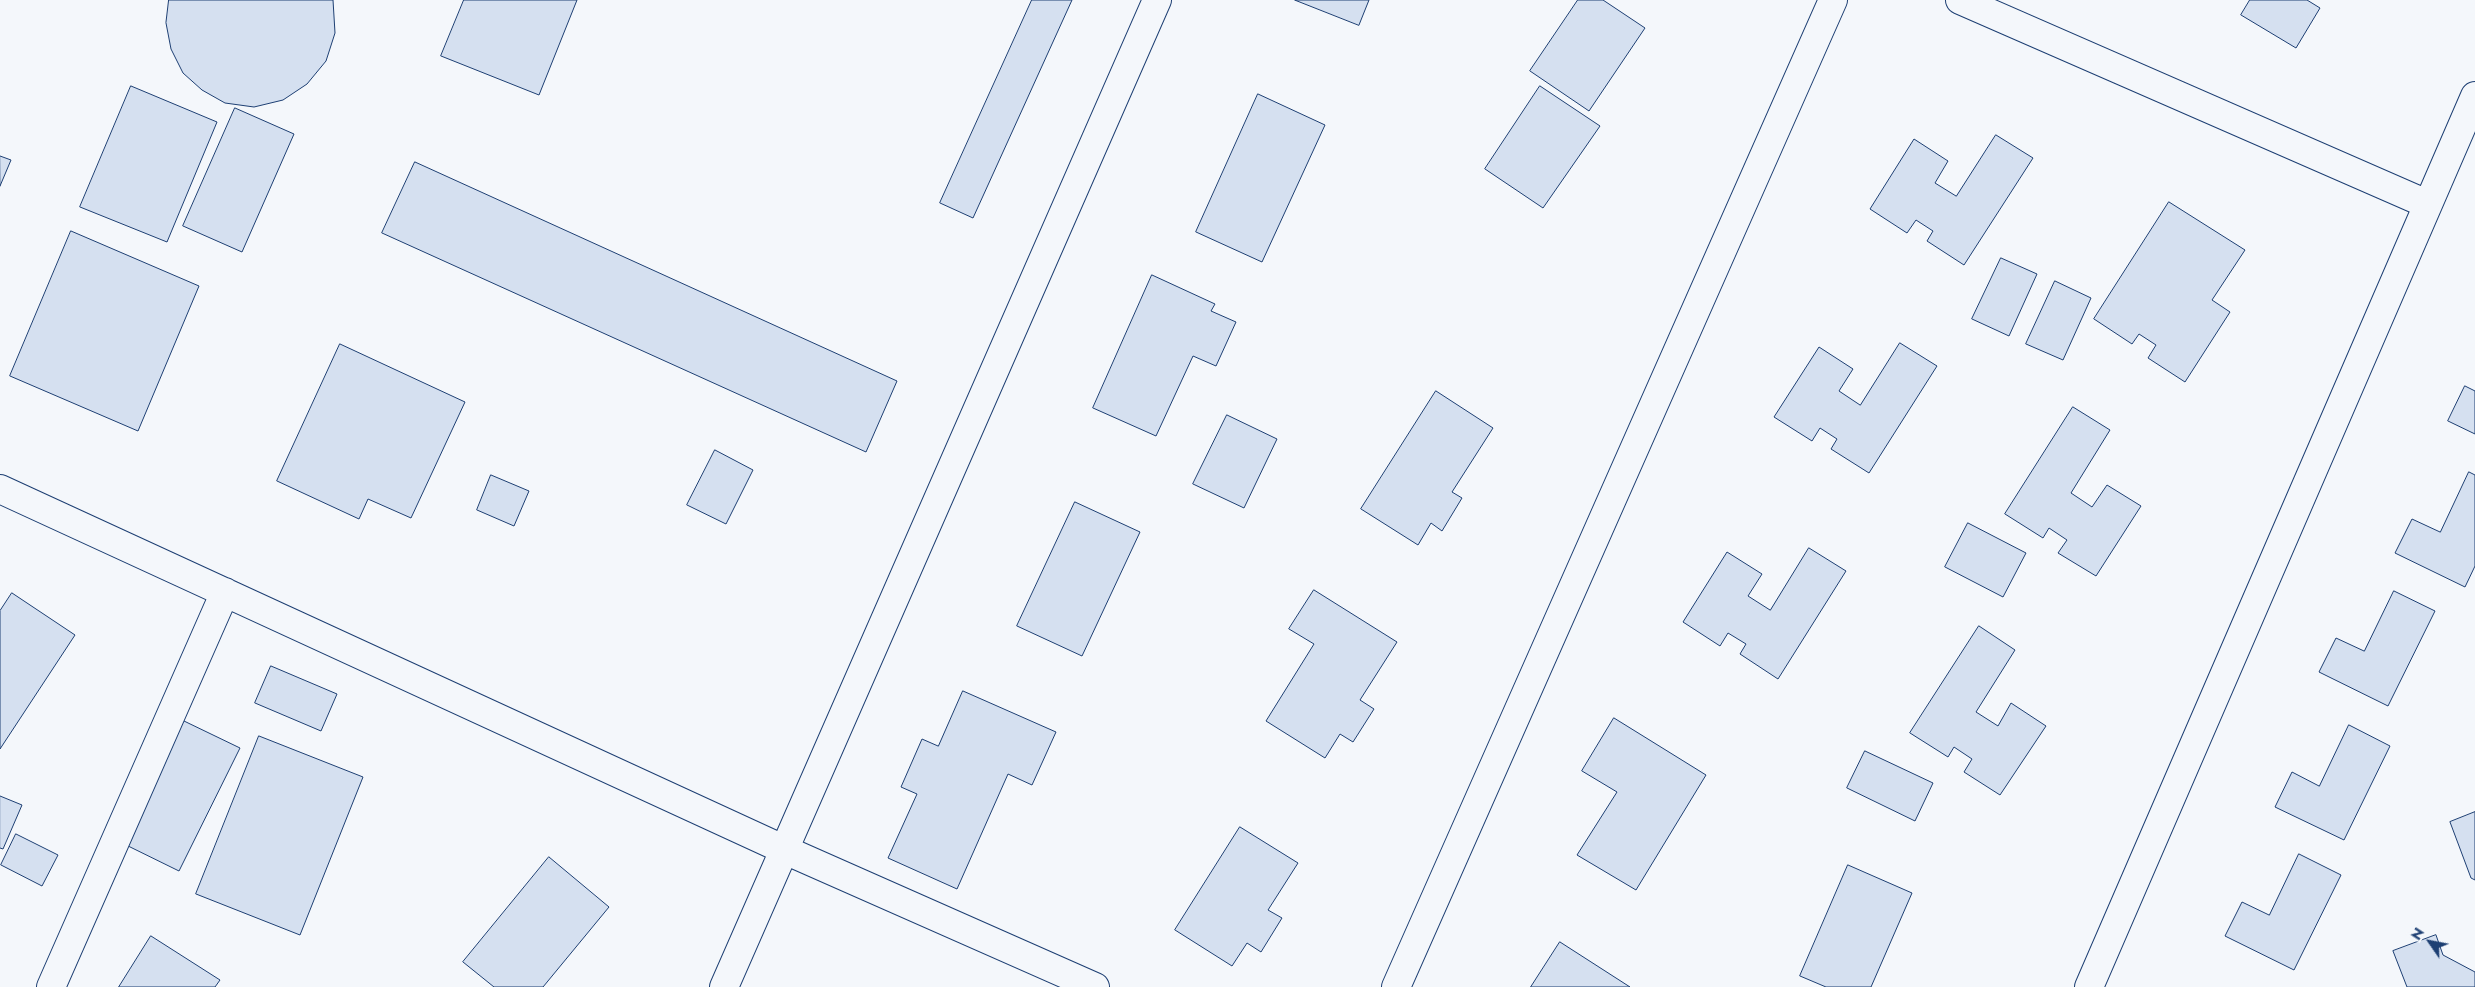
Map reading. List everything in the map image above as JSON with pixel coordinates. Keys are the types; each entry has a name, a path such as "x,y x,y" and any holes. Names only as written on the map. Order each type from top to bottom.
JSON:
{"street":[{"path":"724,987 1157,0"},
{"path":"1396,987 1834,0"},
{"path":"1960,0 2427,204"},
{"path":"2089,987 2475,96"},
{"path":"0,489 785,850 1095,987"},
{"path":"51,987 225,592"}],"building":[{"path":"169,0 333,0 335,33 326,61 307,84 283,100 254,107 225,103 202,90 183,73 171,49 166,23"},
{"path":"464,0 577,0 539,95 441,56"},
{"path":"1032,0 1072,0 973,218 940,203"},
{"path":"1295,0 1369,0 1359,25"},
{"path":"1578,0 1603,0 1645,28 1589,111 1530,71"},
{"path":"2250,0 2307,0 2320,8 2296,48 2241,15"},
{"path":"131,86 217,122 167,242 80,207"},
{"path":"1540,86 1600,126 1543,208 1485,169"},
{"path":"1258,94 1325,125 1262,262 1196,232"},
{"path":"235,108 294,134 242,252 183,226"},
{"path":"1996,135 2033,158 1964,265 1927,241 1933,231 1916,220 1907,233 1870,209 1914,139 1948,161 1935,183 1956,196"},
{"path":"0,156 11,160 0,186"},
{"path":"415,162 897,381 866,452 382,233"},
{"path":"2169,202 2245,250 2212,300 2230,312 2185,382 2148,358 2156,345 2139,334 2132,344 2094,319"},
{"path":"71,231 199,286 138,431 10,376"},
{"path":"2001,258 2037,274 2009,336 1972,319"},
{"path":"1152,275 1215,304 1211,311 1236,322 1216,366 1193,356 1156,436 1093,408"},
{"path":"2055,281 2091,298 2063,360 2026,344"},
{"path":"1900,343 1937,366 1869,473 1831,449 1837,439 1820,428 1812,441 1774,417 1819,347 1853,369 1839,391 1860,405"},
{"path":"340,344 465,402 411,518 368,499 359,519 277,481"},
{"path":"2465,386 2475,391 2475,434 2448,421"},
{"path":"1436,391 1493,428 1452,492 1462,498 1442,531 1431,523 1418,545 1361,509"},
{"path":"2073,407 2110,430 2071,493 2092,507 2107,485 2141,506 2096,576 2058,553 2067,540 2049,528 2043,538 2005,514"},
{"path":"1227,415 1277,439 1244,508 1193,484"},
{"path":"715,450 753,470 726,524 687,505"},
{"path":"2469,472 2475,475 2475,566 2465,587 2395,553 2412,519 2440,532"},
{"path":"491,475 529,491 514,526 477,510"},
{"path":"1075,502 1140,532 1082,656 1017,626"},
{"path":"1968,523 2026,553 2003,597 1945,567"},
{"path":"1809,548 1846,571 1778,679 1740,654 1746,644 1728,633 1720,646 1683,622 1727,552 1762,574 1748,596 1770,610"},
{"path":"1314,590 1397,642 1360,700 1374,709 1353,742 1340,734 1325,758 1266,721 1314,644 1289,629"},
{"path":"2394,591 2435,611 2388,706 2319,672 2336,638 2364,651"},
{"path":"12,593 75,635 0,749 0,611"},
{"path":"1979,626 2015,650 1976,712 1998,726 2011,703 2046,726 2000,795 1964,772 1972,759 1954,747 1948,757 1910,733"},
{"path":"271,666 337,694 321,731 255,703"},
{"path":"963,691 1056,732 1032,785 1008,774 957,889 888,858 917,794 901,787 922,739 938,746"},
{"path":"1614,718 1706,775 1636,890 1577,855 1617,792 1582,771"},
{"path":"184,721 240,748 179,871 124,844"},
{"path":"2349,725 2390,746 2344,840 2275,807 2292,772 2319,786"},
{"path":"259,736 363,777 300,935 196,894"},
{"path":"1865,751 1933,783 1915,821 1847,788"},
{"path":"0,796 22,805 3,849 0,848"},
{"path":"2475,812 2475,880 2471,878 2450,822"},
{"path":"1240,827 1298,863 1268,910 1282,918 1261,952 1247,943 1232,966 1175,930"},
{"path":"16,834 58,855 42,886 1,865"},
{"path":"2299,854 2341,875 2294,970 2225,936 2242,902 2269,915"},
{"path":"549,857 609,907 543,987 494,987 463,962"},
{"path":"1848,865 1912,893 1871,987 1826,987 1800,976"},
{"path":"2436,935 2443,955 2475,972 2475,987 2407,987 2393,951"},
{"path":"151,936 220,980 215,987 119,987"},
{"path":"1560,942 1630,987 1531,987"}]}
